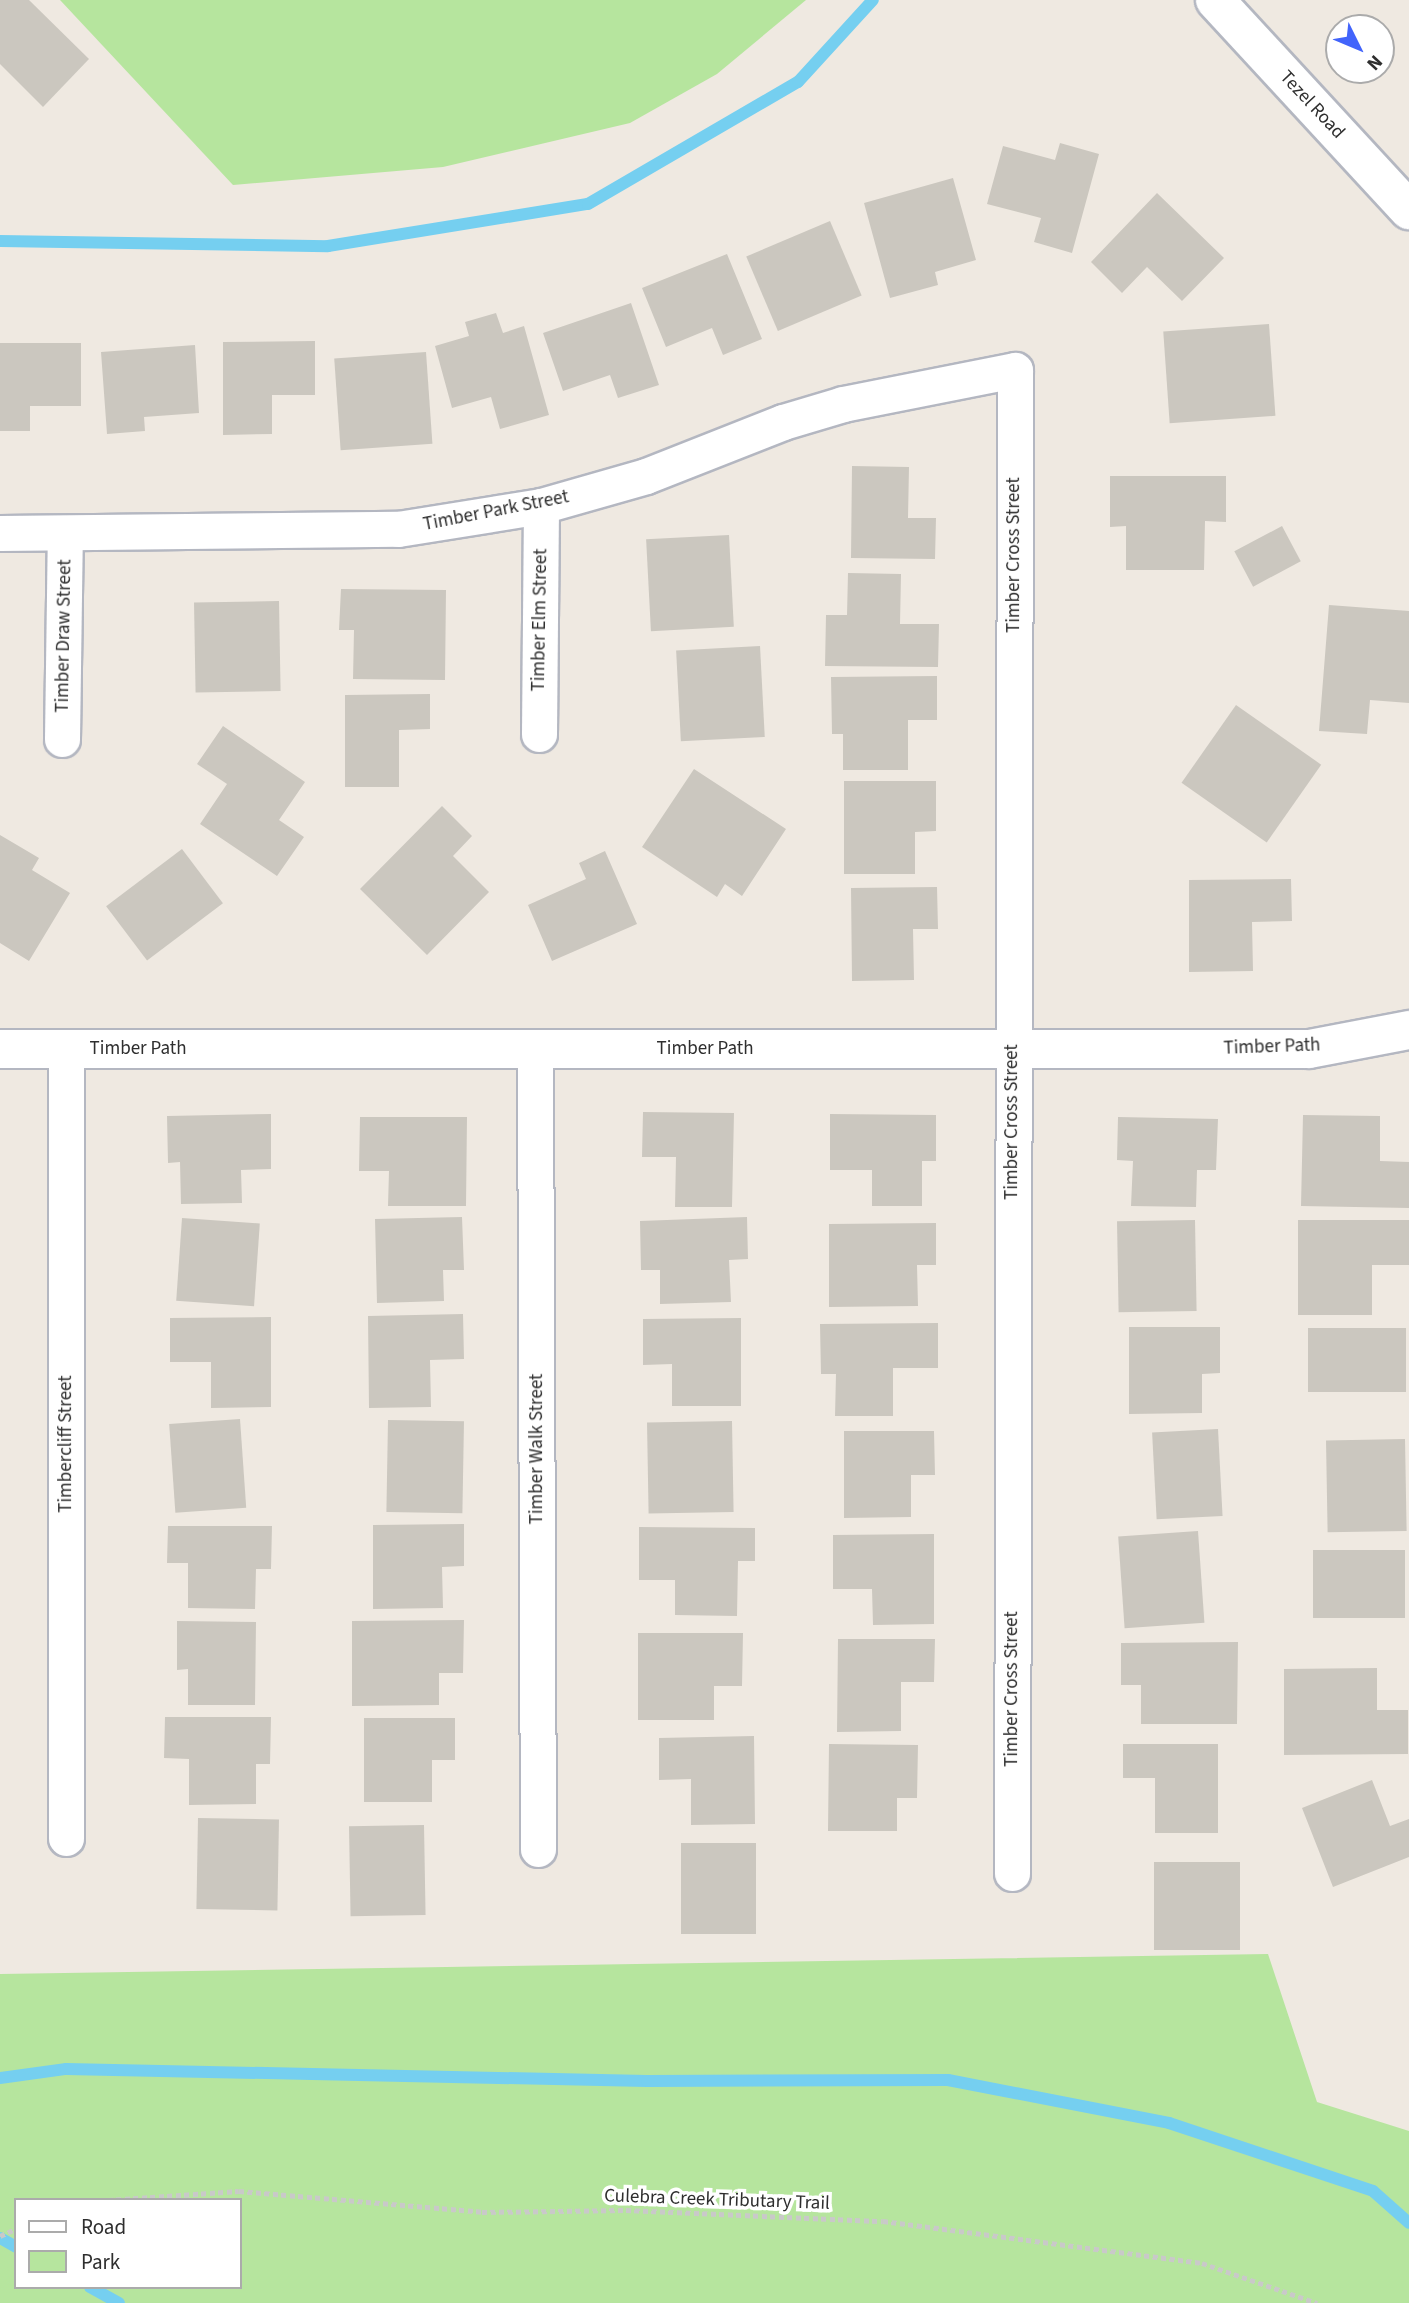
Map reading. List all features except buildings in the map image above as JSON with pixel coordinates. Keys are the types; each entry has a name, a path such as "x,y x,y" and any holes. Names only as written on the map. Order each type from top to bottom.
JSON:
{"street":[{"name":"Tezel Road","path":"1215,0 1409,210"},
{"name":"Timber Park Street","path":"0,533 398,529 541,506 646,476 783,422 843,404 1014,370"},
{"name":"Timber Cross Street","path":"1012,1873 1014,370"},
{"name":"Timber Elm Street","path":"539,734 541,506"},
{"name":"Timber Draw Street","path":"62,738 65,533"},
{"name":"Timber Path","path":"0,1049 1309,1049 1409,1030"},
{"name":"Timber Walk Street","path":"535,1048 538,1849"},
{"name":"Timbercliff Street","path":"66,1049 66,1838"}],"path":[{"name":"Culebra Creek Tributary Trail","path":"137,2198 239,2191 482,2212 626,2210 883,2221 1202,2263 1317,2303"}],"green space":[{"path":"60,0 806,0 717,74 630,123 443,167 233,185"},
{"path":"1268,1954 1317,2102 1409,2131 1409,2303 0,2303 0,1974"}],"waterway":[{"path":"0,241 328,246 588,204 798,82 873,0"},
{"path":"0,2078 66,2069 647,2081 948,2080 1169,2123 1373,2191 1409,2223"},
{"path":"0,2238 14,2246"},
{"path":"94,2289 119,2303"}]}
